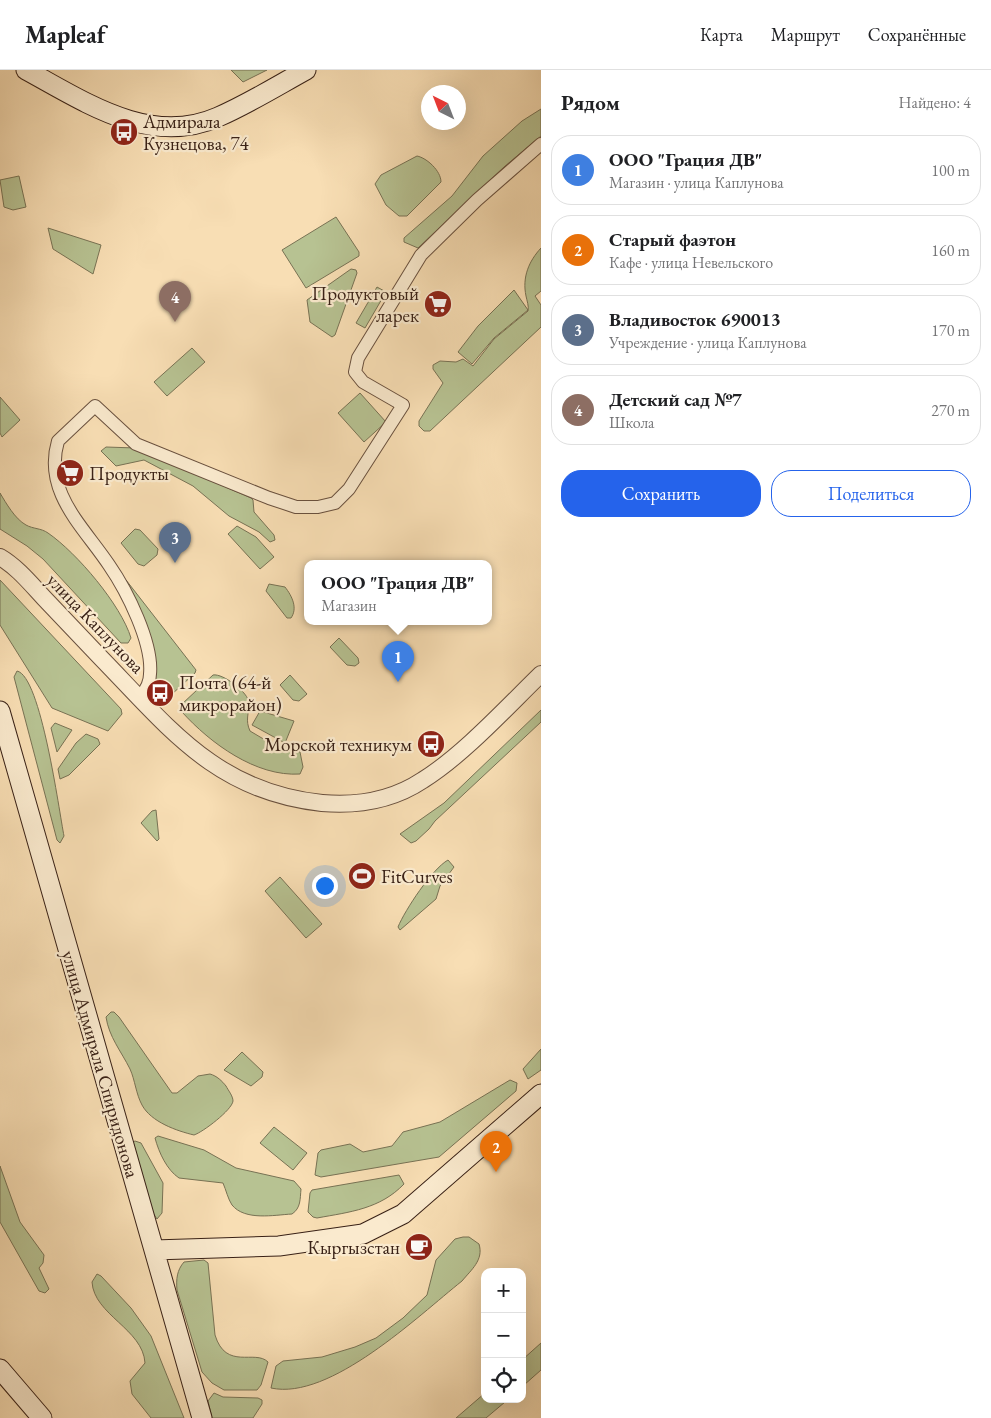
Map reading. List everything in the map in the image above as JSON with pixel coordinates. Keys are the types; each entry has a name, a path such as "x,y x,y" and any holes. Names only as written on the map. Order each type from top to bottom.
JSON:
{"main road":[{"path":"26,70 117,117 138,124 165,128 194,125 217,118 306,70"},
{"name":"улица Адмирала Спиридонова","path":"0,711 202,1418"},
{"path":"154,1250 279,1246 363,1234 403,1214 541,1094"},
{"path":"0,1369 42,1418"}],"street":[{"path":"140,698 148,685 150,674 146,645 139,624 115,574 68,508 54,472 58,441 96,406 136,444 296,506 327,506 335,503 362,472 404,405 360,380 355,372 358,358 421,255 477,200 541,144"},
{"name":"улица Каплунова","path":"0,556 28,581 140,698 198,754 244,783 295,800 355,804 385,798 422,781 447,763 541,674"}],"green space":[{"path":"231,70 267,70 243,82"},
{"path":"541,109 541,136 504,167 418,248 404,242 404,238 452,196 483,156 522,121"},
{"path":"417,156 425,159 433,166 439,174 441,182 407,216 399,216 386,205 375,184 381,175"},
{"path":"19,176 26,207 13,210 4,207 0,180"},
{"path":"336,217 359,252 359,256 306,288 282,250"},
{"path":"48,228 101,245 93,274 53,249"},
{"path":"541,248 541,291 535,296 541,305 541,327 430,431 424,431 419,426 419,421 443,383 433,369 433,365 440,361 456,362 463,359 473,366 494,339 528,311 525,289 526,276 533,258"},
{"path":"351,269 356,270 357,273 335,335 332,337 310,322 307,300"},
{"path":"377,287 386,292 365,328 356,323"},
{"path":"514,290 528,310 494,338 472,364 458,352 478,326"},
{"path":"192,348 205,362 167,396 154,382"},
{"path":"360,393 386,422 364,442 338,413"},
{"path":"0,397 20,420 2,437 0,433"},
{"path":"106,447 136,448 251,498 253,500 254,512 274,535 275,540 270,542 259,532 229,516 193,486 144,460 116,466 101,451"},
{"path":"0,493 18,519 29,526 45,531 72,553 97,581 118,610 126,625 131,638 128,643 121,643 43,559 27,546 0,529"},
{"path":"237,526 256,537 274,557 260,569 228,534"},
{"path":"135,529 140,530 158,549 157,555 144,566 138,564 121,543"},
{"path":"0,580 121,709 122,714 108,731 52,708 0,625"},
{"path":"126,580 196,670 171,695 165,696 154,685 156,662"},
{"path":"269,584 285,587 288,591 294,606 291,618 287,618 266,591"},
{"path":"339,638 358,658 359,663 355,666 347,665 330,647"},
{"path":"17,671 26,678 34,695 48,746 64,836 60,843 57,840 14,677"},
{"path":"213,675 229,680 245,694 249,703 247,720 250,731 282,750 294,748 300,752 303,767 300,774 267,770 235,756 206,735 182,712 182,704"},
{"path":"290,675 307,694 299,701 293,700 280,685"},
{"path":"541,710 541,722 416,841 411,843 400,834 444,803"},
{"path":"260,711 294,721 285,743 252,725"},
{"path":"55,723 72,730 57,752 51,728"},
{"path":"86,734 98,739 100,744 69,775 60,779 58,769 76,743"},
{"path":"156,810 159,839 157,841 141,823 152,811"},
{"path":"448,860 454,867 440,886 436,899 400,930 398,927 420,890 434,872"},
{"path":"280,877 322,924 306,938 265,891"},
{"path":"111,1012 114,1012 119,1017 172,1093 177,1093 198,1076 210,1074 226,1086 231,1095 233,1101 228,1110 194,1135 158,1121 146,1111 138,1096 130,1069 110,1031 106,1017"},
{"path":"541,1049 541,1070 528,1079 523,1069"},
{"path":"242,1052 263,1072 262,1077 251,1086 224,1070"},
{"path":"510,1080 517,1083 516,1091 439,1157 321,1177 315,1175 318,1153 321,1150 350,1144 363,1152 392,1146 403,1132 440,1122"},
{"path":"274,1127 307,1153 293,1170 260,1143"},
{"path":"158,1136 204,1150 236,1168 294,1181 301,1189 299,1206 292,1214 260,1216 244,1213 232,1205 223,1183 179,1178 175,1175 161,1155 155,1138"},
{"path":"133,1142 141,1143 163,1183 162,1213 157,1219 153,1213"},
{"path":"0,1166 20,1222 44,1255 43,1263 39,1268 49,1289 45,1293 39,1291 0,1222"},
{"path":"399,1175 404,1184 385,1199 375,1204 353,1211 317,1218 308,1212 312,1190"},
{"path":"469,1237 479,1244 480,1255 476,1264 462,1281 398,1334 346,1369 320,1382 294,1389 271,1388 276,1366 283,1361 322,1357 355,1347 376,1338 403,1318 427,1295 436,1260 455,1239"},
{"path":"204,1260 208,1263 215,1335 220,1346 226,1353 233,1356 256,1357 268,1362 261,1385 257,1390 224,1390 212,1383 202,1372 177,1290 177,1282 178,1271 184,1262"},
{"path":"97,1274 131,1308 151,1336 184,1418 151,1418 132,1394 130,1381 145,1363 142,1351 128,1331 109,1313 95,1294 92,1282"},
{"path":"541,1343 541,1370 526,1383 526,1358"},
{"path":"214,1393 223,1397 258,1398 262,1400 262,1404 253,1418 212,1418 208,1401"},
{"path":"481,1396 481,1403 504,1403 486,1418 456,1418"}],"place":[{"name":"Адмирала Кузнецова, 74","path":"124,132"},
{"name":"Продуктовый ларек","path":"438,304"},
{"name":"Детский сад №7","path":"175,322"},
{"name":"Продукты","path":"70,473"},
{"name":"Владивосток 690013","path":"175,563"},
{"name":"ООО \"Грация ДВ\"","path":"398,682"},
{"name":"Почта (64-й микрорайон)","path":"160,693"},
{"name":"Морской техникум","path":"431,744"},
{"name":"FitCurves","path":"362,876"},
{"name":"Старый фаэтон","path":"496,1172"},
{"name":"Кыргызстан","path":"419,1247"}]}
